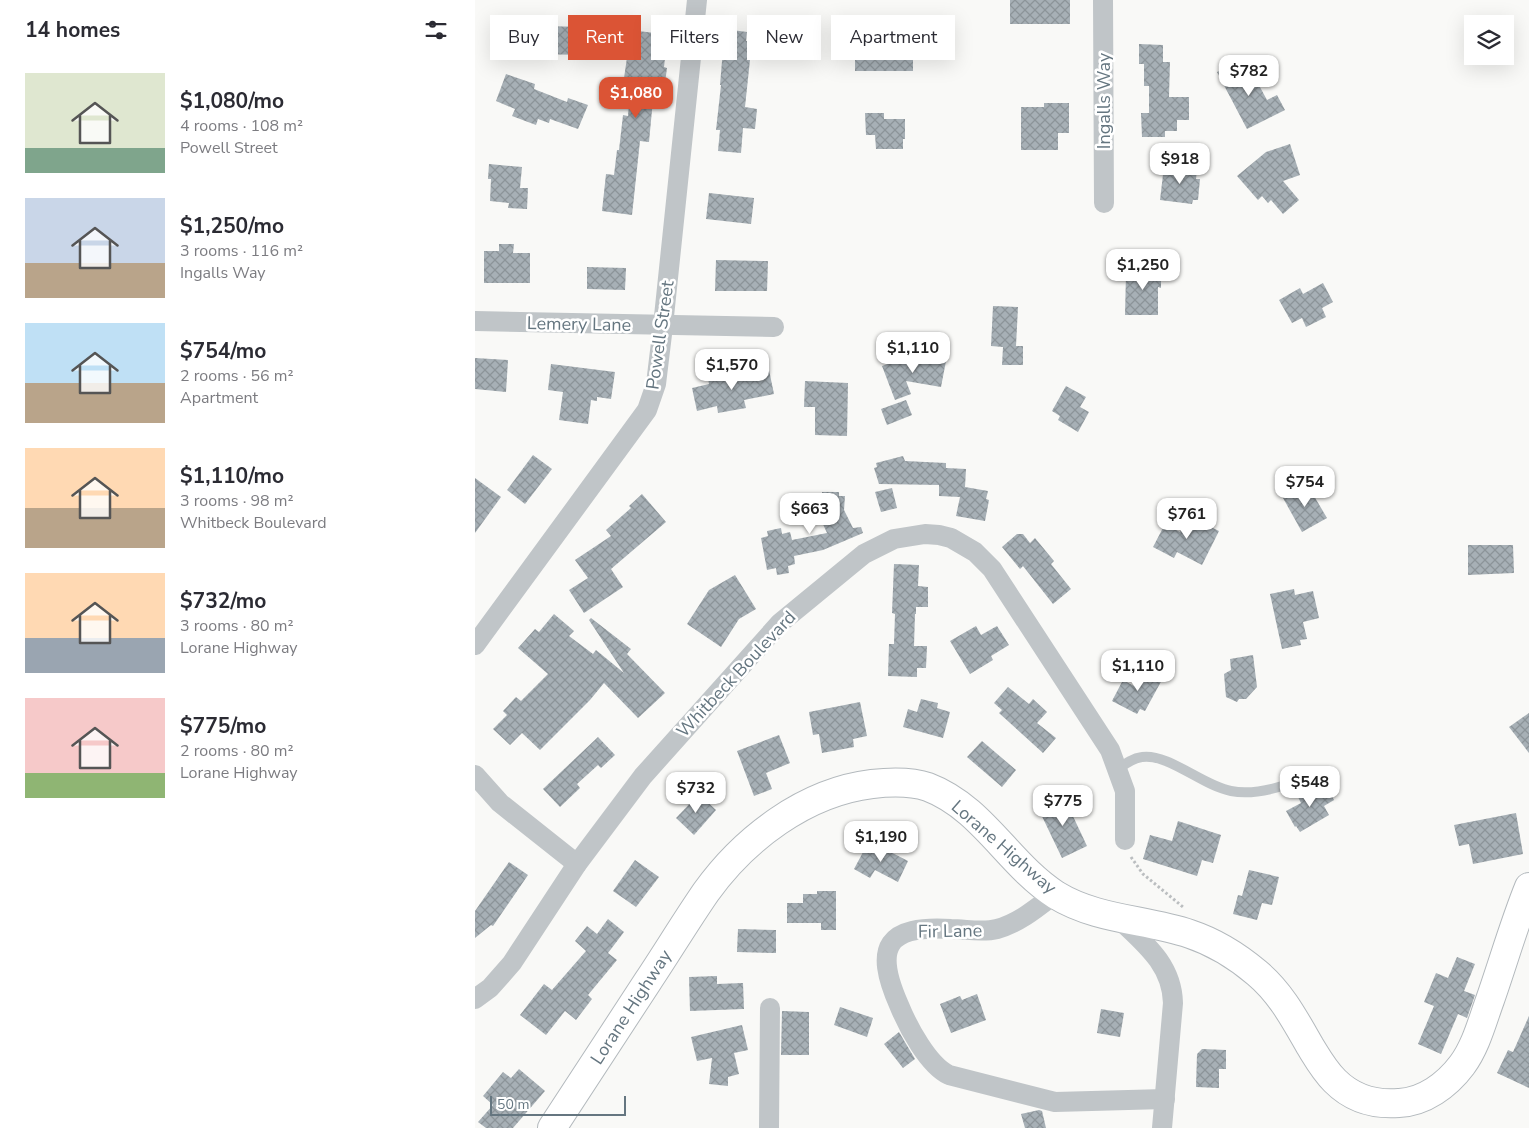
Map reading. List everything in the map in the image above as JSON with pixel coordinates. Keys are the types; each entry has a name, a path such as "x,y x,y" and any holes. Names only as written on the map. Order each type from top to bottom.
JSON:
{"street":[{"name":"Powell Street","path":"475,645 647,410 656,384 697,0"},
{"name":"Ingalls Way","path":"1103,0 1104,203"},
{"name":"Lemery Lane","path":"475,322 774,327"},
{"name":"Whitbeck Boulevard","path":"475,999 490,988 512,963 577,864 643,776 780,623 865,554 894,539 932,534 951,538 964,544 992,569 1110,750 1125,791 1125,840"},
{"path":"475,775 500,803 577,864"},
{"name":"Lorane Highway","path":"553,1128 708,890 740,853 770,826 797,809 824,796 853,786 906,782 927,787 957,802 977,819 1032,876 1055,894 1081,908 1190,934 1217,946 1257,973 1279,995 1324,1070 1337,1083 1351,1094 1369,1101 1387,1104 1409,1103 1426,1096 1446,1083 1464,1063 1477,1038 1529,887"},
{"name":"Fir Lane","path":"1055,894 1026,915 996,929 921,929 902,933 891,942 887,959 889,979 907,1022 930,1058 940,1070 949,1075 1048,1102 1165,1099"},
{"path":"1118,918 1154,952 1167,972 1171,984 1173,1003 1162,1128"},
{"path":"769,1128 770,1008"}],"lane":[{"path":"1117,769 1140,757 1157,758 1214,787 1241,792 1271,788 1313,774"}],"path":[{"path":"1125,840 1128,853 1143,874 1190,912"}],"building":[{"path":"1010,0 1070,0 1070,24 1010,24"},
{"path":"558,26 568,27 568,55 558,55"},
{"path":"641,31 651,33 651,60 665,60 664,67 667,68 664,90 654,89 649,142 640,141 632,215 602,211 606,174 614,175 623,115 628,116 631,79 624,78 627,60 641,60"},
{"path":"737,31 747,32 747,60 750,60 745,107 757,109 755,129 743,128 741,153 718,151 720,130 716,130 722,60 737,60"},
{"path":"1139,44 1163,45 1163,62 1170,62 1169,97 1189,97 1189,120 1177,120 1177,131 1165,131 1165,137 1142,137 1141,113 1149,113 1149,86 1144,86 1144,64 1139,64"},
{"path":"855,60 913,60 913,71 855,71"},
{"path":"1238,62 1248,79 1254,76 1267,100 1277,95 1285,110 1247,129 1217,72"},
{"path":"506,74 535,84 534,89 567,102 568,98 588,105 578,129 550,119 549,123 538,119 536,125 512,116 515,109 496,101"},
{"path":"1044,103 1069,103 1069,133 1058,133 1058,150 1021,150 1021,107 1044,107"},
{"path":"865,113 884,113 884,119 905,119 903,149 876,149 875,135 866,135"},
{"path":"1290,144 1300,175 1283,181 1299,200 1283,214 1271,200 1268,203 1262,196 1258,200 1237,176 1266,152"},
{"path":"489,164 522,167 520,188 528,188 527,209 508,208 509,203 490,201 491,179 488,179"},
{"path":"1164,166 1197,170 1196,179 1200,179 1198,200 1193,200 1192,204 1160,200"},
{"path":"709,193 754,198 751,224 706,219"},
{"path":"499,244 514,244 513,253 530,253 530,283 484,283 484,251 499,251"},
{"path":"716,260 768,261 767,291 715,291"},
{"path":"1137,266 1161,266 1161,288 1158,287 1158,315 1125,315 1126,273 1137,273"},
{"path":"587,267 626,268 625,290 587,289"},
{"path":"1323,283 1333,302 1322,308 1326,317 1306,327 1302,318 1292,323 1279,300 1300,288 1303,294"},
{"path":"993,306 1018,307 1016,346 1023,346 1023,365 1002,365 1003,347 991,346"},
{"path":"912,355 946,361 941,387 906,381 911,394 895,400 882,366"},
{"path":"475,358 508,360 506,392 475,389"},
{"path":"551,364 615,372 611,399 597,397 597,401 591,400 588,424 559,420 563,392 548,390"},
{"path":"769,370 774,394 744,400 746,408 718,413 717,406 697,411 692,388 709,384 708,378 736,372 737,377"},
{"path":"805,381 848,383 847,436 815,435 815,407 804,407"},
{"path":"1066,386 1086,397 1080,407 1089,412 1078,432 1058,420 1060,416 1052,411"},
{"path":"906,400 912,415 887,425 881,409"},
{"path":"533,455 552,469 525,504 507,490"},
{"path":"903,456 905,461 946,463 946,468 966,469 965,487 988,491 986,499 989,500 985,521 956,516 960,497 939,496 939,485 879,484 874,468 877,467 876,463"},
{"path":"475,478 501,497 475,533"},
{"path":"1307,484 1327,518 1302,532 1283,498"},
{"path":"892,488 897,508 881,512 875,492"},
{"path":"822,492 839,492 839,496 845,496 844,510 853,528 861,527 863,533 823,550 794,556 795,564 788,566 789,573 777,575 776,568 767,570 761,538 768,536 767,531 781,528 782,534 790,532 792,540 827,533 816,509 817,498 822,498"},
{"path":"642,494 666,522 611,569 623,587 584,613 569,590 588,578 575,560 611,536 606,530 631,508 629,506"},
{"path":"1188,516 1219,531 1202,565 1177,552 1174,558 1153,547 1165,524 1180,532"},
{"path":"1017,534 1023,534 1030,543 1035,538 1054,561 1051,564 1071,589 1053,604 1023,566 1020,569 1002,547"},
{"path":"1468,545 1513,545 1514,573 1468,575"},
{"path":"894,564 919,565 918,586 928,587 928,607 916,607 915,614 914,646 927,646 926,668 917,668 917,677 888,676 889,644 894,644 895,614 892,613"},
{"path":"735,575 756,609 739,619 721,647 687,624 709,590"},
{"path":"1294,589 1295,595 1313,591 1319,618 1303,622 1307,639 1300,640 1301,645 1282,649 1270,594"},
{"path":"554,614 574,631 569,636 593,654 596,650 624,673 589,620 591,618 631,649 627,654 665,693 638,718 604,683 590,700 540,750 522,733 510,745 493,729 507,715 503,711 516,697 521,701 548,674 518,648 535,629 539,632"},
{"path":"976,626 981,635 997,626 1009,645 991,656 993,660 970,674 950,641"},
{"path":"1253,655 1257,687 1246,699 1239,699 1237,702 1226,697 1224,674 1231,670 1230,659"},
{"path":"1144,668 1163,678 1145,711 1140,709 1137,714 1112,701 1123,680 1134,686"},
{"path":"1008,687 1029,704 1033,699 1047,712 1037,723 1056,738 1043,753 999,713 1002,710 994,703"},
{"path":"921,699 938,703 937,708 950,712 943,738 903,727 908,709 917,712"},
{"path":"860,702 867,736 853,739 854,747 822,753 819,734 813,735 809,712"},
{"path":"1529,713 1529,753 1509,727"},
{"path":"779,735 790,763 766,773 772,789 754,796 737,751"},
{"path":"598,737 615,755 601,768 598,765 577,784 580,788 560,807 543,789"},
{"path":"982,741 1016,770 1002,787 967,757"},
{"path":"1315,787 1317,790 1327,787 1334,800 1324,806 1329,815 1300,832 1286,811 1301,803 1298,797"},
{"path":"699,794 716,810 694,835 676,818"},
{"path":"1063,795 1087,846 1062,858 1038,808"},
{"path":"1516,813 1523,854 1473,864 1469,844 1459,846 1454,825"},
{"path":"1178,821 1221,835 1213,863 1202,860 1197,876 1143,859 1150,835 1172,841"},
{"path":"869,841 908,861 898,882 875,870 870,878 854,869"},
{"path":"635,860 659,877 636,907 613,891"},
{"path":"509,862 528,875 493,926 491,925 475,938 475,911"},
{"path":"1249,870 1279,877 1272,905 1262,903 1257,920 1233,914 1238,895 1242,896"},
{"path":"817,891 836,891 836,930 821,930 821,923 787,923 787,903 803,903 803,894 817,894"},
{"path":"608,919 624,932 608,953 617,960 588,995 592,999 576,1020 565,1011 546,1035 520,1015 544,984 552,990 586,951 575,941 587,926 597,934"},
{"path":"738,929 776,930 776,953 737,952"},
{"path":"1457,957 1475,964 1464,991 1475,995 1467,1018 1458,1014 1441,1054 1418,1044 1434,1006 1424,1002 1436,973 1448,978"},
{"path":"717,976 717,984 743,983 744,1009 690,1011 689,977"},
{"path":"977,994 986,1020 951,1033 940,1004 960,996 962,1000"},
{"path":"840,1007 873,1018 867,1037 834,1025"},
{"path":"1101,1009 1124,1013 1120,1037 1097,1033"},
{"path":"782,1011 809,1012 809,1055 781,1055"},
{"path":"1529,1016 1529,1088 1497,1073 1508,1050 1513,1052"},
{"path":"742,1025 748,1050 734,1053 739,1074 728,1077 728,1086 709,1084 712,1058 697,1061 691,1037"},
{"path":"899,1032 915,1059 903,1068 884,1044"},
{"path":"1202,1049 1226,1050 1226,1069 1219,1069 1219,1088 1196,1087 1197,1054"},
{"path":"519,1069 545,1091 513,1128 486,1128 478,1122 493,1105 483,1096 503,1072 511,1078"},
{"path":"1042,1111 1046,1128 1025,1128 1021,1114"}]}
